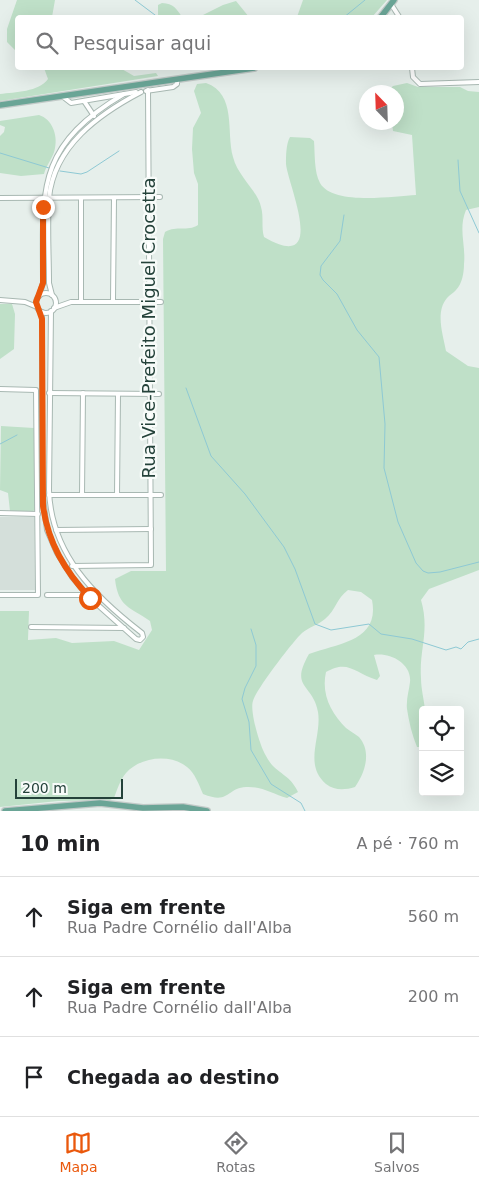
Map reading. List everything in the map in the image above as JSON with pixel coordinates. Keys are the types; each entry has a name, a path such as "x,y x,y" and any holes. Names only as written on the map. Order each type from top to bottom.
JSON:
{"main road":[{"path":"382,15 393,2"},
{"path":"0,104 240,70"},
{"path":"5,811 100,802 143,808 183,807 207,811"}],"street":[{"path":"393,2 399,15"},
{"path":"412,70 413,77 420,84 479,82"},
{"path":"62,96 71,103 173,86 177,84 177,79"},
{"name":"Rua Vice-Prefeito Miguel Crocetta","path":"73,566 151,565 148,90"},
{"path":"0,300 25,302 37,307 42,312 43,506 50,538 67,570 87,594 136,639 142,638 142,632 96,593 73,566 56,530 49,495 49,393 53,296 49,283 49,198 54,179 65,154 81,133 96,119 141,92"},
{"path":"37,307 38,296 43,283 43,198 48,176 70,136 93,115 124,94"},
{"path":"84,101 96,119"},
{"path":"0,198 160,198"},
{"path":"81,198 81,301"},
{"path":"113,301 114,198"},
{"path":"25,302 45,293 65,302"},
{"path":"42,312 53,310 65,302 161,302"},
{"path":"0,390 36,390 38,514 38,595 0,595"},
{"path":"49,393 159,394"},
{"path":"82,495 84,394"},
{"path":"116,495 118,394"},
{"path":"49,495 161,495"},
{"path":"0,513 38,514"},
{"path":"56,530 151,530"},
{"path":"67,570 73,566"},
{"path":"47,595 87,594"},
{"path":"31,627 124,628"}],"shaded area":[{"path":"0,517 34,517 35,590 0,590"}],"green space":[{"path":"17,0 55,0 52,15 15,15 15,50 7,42 7,29"},
{"path":"303,0 387,0 374,15 298,15"},
{"path":"236,1 247,15 203,15"},
{"path":"162,3 169,4 181,15 158,15 158,5"},
{"path":"45,70 124,70 134,76 156,73 158,76 0,101 0,94 33,89 39,87 48,79"},
{"path":"206,83 216,88 222,96 228,115 233,157 239,171 259,201 262,211 264,237 284,246 295,245 300,236 297,206 286,164 287,147 290,137 310,138 314,141 315,163 320,183 327,190 337,195 379,198 416,195 412,135 393,131 404,130 404,85 398,85 407,83 418,87 460,87 468,91 479,92 479,207 466,210 462,230 464,271 460,285 443,304 441,317 446,351 468,366 479,368 479,570 429,589 421,600 425,621 421,668 421,686 424,706 419,706 419,747 417,747 412,733 407,705 410,675 403,664 393,657 374,655 380,676 377,680 346,667 334,668 326,672 325,688 328,703 346,728 359,737 365,749 366,762 362,775 355,787 336,789 326,784 319,776 314,759 319,721 318,712 312,696 304,685 301,674 309,654 355,638 370,624 373,614 372,600 361,592 348,590 325,619 305,631 298,638 267,677 255,695 252,705 254,722 265,754 272,765 290,780 298,792 287,798 262,789 246,787 235,790 223,797 212,797 203,794 195,776 187,767 172,760 155,759 139,763 126,773 114,798 110,800 58,801 0,807 0,611 29,611 28,640 56,638 72,643 114,641 139,650 152,630 150,621 122,601 115,579 131,571 166,571 163,239 165,232 169,230 190,228 198,225 198,184 194,173 192,149 193,128 201,113 194,91 197,84"},
{"path":"39,115 51,124 56,138 52,158 44,174 21,176 0,173 0,136 4,132 5,127 0,125 0,121"},
{"path":"0,304 12,304 15,314 14,349 0,359"},
{"path":"1,426 34,428 35,510 33,511 10,511 8,493 0,490"}],"waterway":[{"path":"135,0 155,15"},
{"path":"347,15 365,0"},
{"path":"60,171 81,174 87,172 119,151"},
{"path":"0,153 49,168"},
{"path":"458,160 460,191 479,233"},
{"path":"344,215 340,241 321,266 320,275 337,294 357,330 379,357 385,424 384,468 398,522 416,563 423,571 428,573 440,572 479,562"},
{"path":"186,388 211,456 245,494 284,547 295,569 315,624 331,630 369,624 381,634 412,639 446,650 456,647 461,649 468,642 479,639"},
{"path":"0,444 17,435"},
{"path":"251,629 256,645 256,666 245,688 242,699 249,722 251,750 271,784 301,803 305,811"}],"route":[{"path":"43,207 43,283 36,304 42,312 43,506 47,530 57,553 65,568 90,598"}]}
